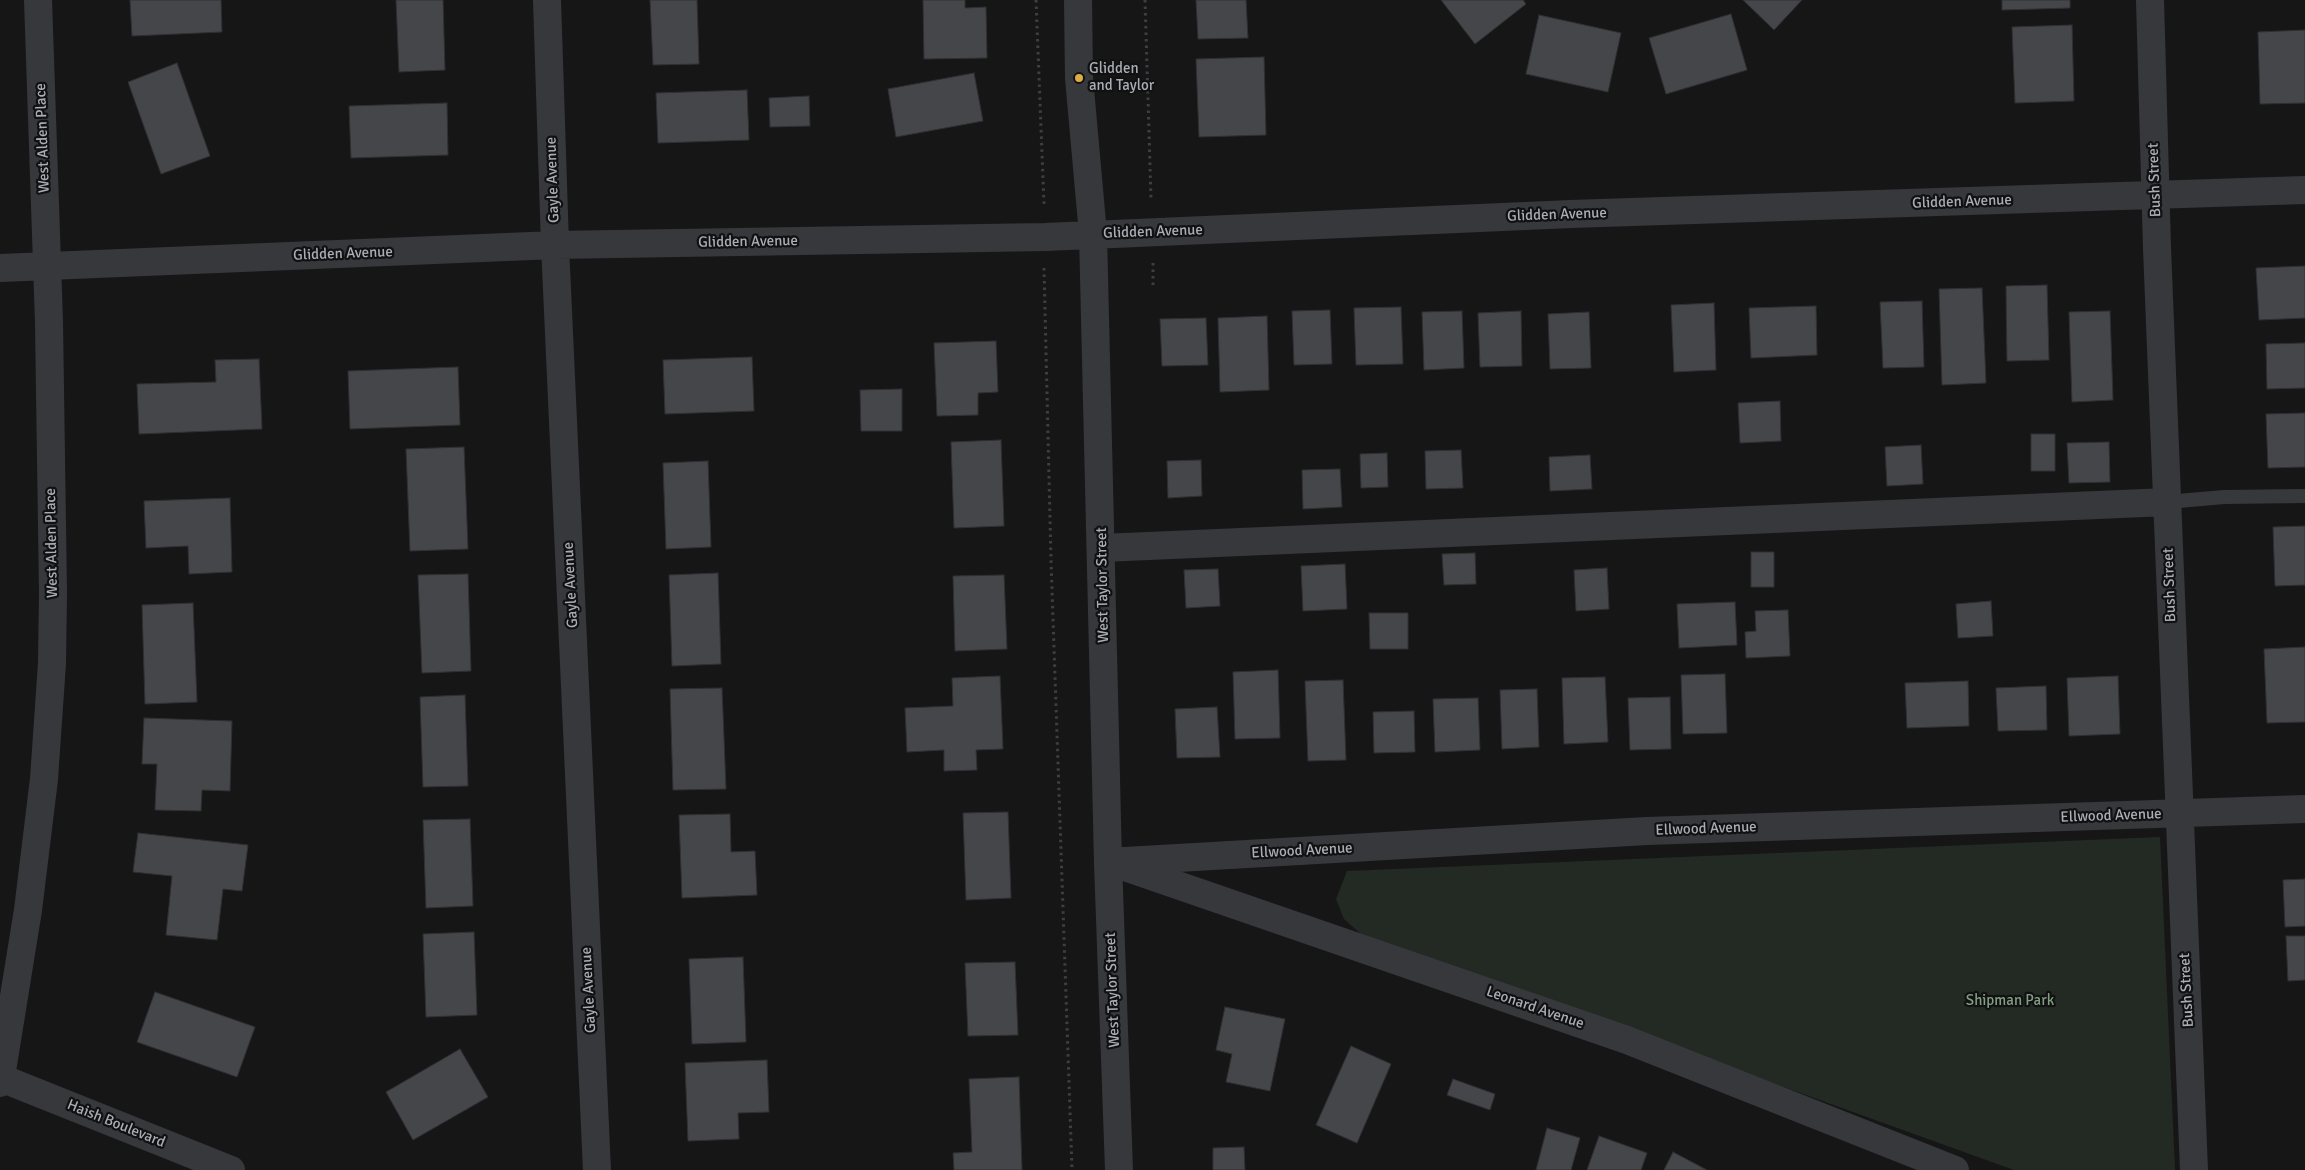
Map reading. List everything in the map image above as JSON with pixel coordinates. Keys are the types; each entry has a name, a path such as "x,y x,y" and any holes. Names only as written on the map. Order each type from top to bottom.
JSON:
{"street":[{"name":"West Alden Place","path":"1,1080 28,910 41,807 52,663 53,593 47,266 38,0"},
{"name":"Gayle Avenue","path":"547,0 555,245 597,1170"},
{"name":"West Taylor Street","path":"1078,0 1079,78 1093,234 1108,862 1119,1170"},
{"name":"Bush Street","path":"2150,0 2167,502 2194,1170"},
{"name":"Glidden Avenue","path":"0,268 555,245 1045,237 1581,214 2305,190"},
{"path":"1102,548 2167,502"},
{"name":"Ellwood Avenue","path":"1108,862 1647,831 2305,809"},
{"name":"Leonard Avenue","path":"1108,862 1627,1040 1955,1170"},
{"name":"Haish Boulevard","path":"1,1080 231,1170"}],"lane":[{"path":"2167,502 2224,497 2305,496"}],"path":[{"path":"1036,0 1045,237 1051,560 1072,1170"},
{"path":"1145,0 1153,285"}],"green space":[{"name":"Shipman Park","path":"2160,837 2175,1170 2014,1170 1362,935 1344,919 1336,899 1347,871"}],"building":[{"path":"130,0 221,0 222,32 132,36"},
{"path":"396,0 443,0 445,70 399,72"},
{"path":"650,0 697,0 699,64 653,65"},
{"path":"923,0 965,0 965,8 986,7 987,58 924,59"},
{"path":"1196,0 1246,0 1248,38 1198,39"},
{"path":"1441,0 1523,0 1526,4 1475,44"},
{"path":"1743,0 1802,0 1774,30"},
{"path":"2002,0 2070,0 2070,8 2002,10"},
{"path":"1731,14 1747,70 1666,94 1649,38"},
{"path":"1539,15 1621,33 1608,92 1526,74"},
{"path":"2072,25 2074,101 2015,103 2012,27"},
{"path":"2305,30 2305,103 2260,104 2258,32"},
{"path":"1264,57 1266,135 1199,137 1196,59"},
{"path":"177,63 210,156 161,174 128,82"},
{"path":"974,73 983,121 896,137 888,89"},
{"path":"747,90 749,140 658,143 656,93"},
{"path":"809,96 810,126 770,127 769,98"},
{"path":"447,103 448,155 351,158 349,106"},
{"path":"2305,266 2305,318 2259,320 2256,268"},
{"path":"2047,285 2049,360 2007,361 2006,286"},
{"path":"1982,288 1986,383 1942,385 1939,289"},
{"path":"1922,301 1924,367 1883,368 1880,302"},
{"path":"1714,303 1716,370 1674,372 1671,305"},
{"path":"1816,306 1817,355 1751,358 1749,308"},
{"path":"1401,307 1403,364 1356,365 1354,308"},
{"path":"1330,310 1332,364 1294,365 1292,311"},
{"path":"1462,311 1464,368 1424,370 1422,312"},
{"path":"1521,311 1522,366 1480,367 1478,313"},
{"path":"2110,311 2113,400 2072,402 2069,312"},
{"path":"1589,312 1591,368 1550,369 1548,314"},
{"path":"1267,316 1269,390 1220,392 1218,318"},
{"path":"1206,318 1208,365 1162,366 1160,319"},
{"path":"996,341 998,392 978,393 978,415 937,416 934,343"},
{"path":"2305,343 2305,388 2267,389 2266,344"},
{"path":"752,357 754,411 665,414 663,360"},
{"path":"259,359 262,429 139,434 137,384 216,382 215,360"},
{"path":"458,367 460,425 350,429 348,371"},
{"path":"902,389 902,431 861,431 860,390"},
{"path":"1780,401 1781,441 1740,443 1738,403"},
{"path":"2305,413 2305,467 2268,468 2266,414"},
{"path":"2031,434 2055,434 2055,471 2031,471"},
{"path":"1001,440 1004,526 954,528 951,442"},
{"path":"2109,442 2110,482 2069,483 2067,443"},
{"path":"1921,445 1923,484 1887,486 1885,447"},
{"path":"464,447 468,549 410,551 406,449"},
{"path":"1461,450 1463,488 1426,489 1425,451"},
{"path":"1387,453 1388,487 1361,488 1360,454"},
{"path":"1590,455 1592,489 1550,491 1549,457"},
{"path":"1201,460 1202,496 1168,498 1167,461"},
{"path":"708,461 711,547 666,549 663,463"},
{"path":"1340,469 1342,507 1303,509 1302,470"},
{"path":"230,498 232,572 189,574 188,546 146,548 144,501"},
{"path":"2305,526 2305,585 2275,586 2273,527"},
{"path":"1751,552 1774,552 1774,587 1751,587"},
{"path":"1475,553 1476,584 1444,585 1442,554"},
{"path":"1345,564 1347,609 1303,611 1301,566"},
{"path":"1607,568 1609,609 1576,611 1574,570"},
{"path":"1218,569 1220,606 1186,608 1184,570"},
{"path":"718,573 721,664 672,666 669,575"},
{"path":"468,574 471,671 422,673 418,575"},
{"path":"1004,575 1007,649 955,651 953,576"},
{"path":"1991,601 1993,636 1958,638 1956,604"},
{"path":"1735,602 1737,645 1679,648 1677,604"},
{"path":"193,603 197,702 145,704 142,605"},
{"path":"1788,610 1790,656 1746,658 1745,632 1756,631 1755,611"},
{"path":"1369,613 1408,613 1408,649 1370,649"},
{"path":"2305,647 2305,722 2267,723 2264,649"},
{"path":"1278,670 1280,738 1235,739 1233,672"},
{"path":"1725,674 1727,733 1683,734 1681,675"},
{"path":"1000,676 1003,749 976,750 977,770 944,771 944,750 907,752 905,708 953,706 952,678"},
{"path":"2118,676 2120,734 2069,736 2067,678"},
{"path":"1605,677 1608,742 1564,744 1562,678"},
{"path":"1343,680 1346,760 1308,761 1305,681"},
{"path":"1968,681 1969,726 1907,728 1905,683"},
{"path":"2046,686 2047,730 1998,731 1996,688"},
{"path":"722,688 726,789 673,790 670,689"},
{"path":"1537,689 1539,747 1502,749 1500,690"},
{"path":"465,695 468,786 423,787 420,697"},
{"path":"1670,697 1671,749 1630,750 1628,698"},
{"path":"1478,698 1480,750 1435,752 1433,699"},
{"path":"1217,707 1220,757 1177,758 1175,709"},
{"path":"1414,711 1415,752 1374,753 1373,712"},
{"path":"144,718 232,721 230,791 202,790 201,811 155,810 157,764 142,764"},
{"path":"1008,812 1011,898 966,900 963,813"},
{"path":"730,814 731,852 755,851 757,895 682,898 679,815"},
{"path":"470,819 473,906 426,908 423,820"},
{"path":"138,833 248,845 242,891 223,889 217,940 166,935 172,876 133,872"},
{"path":"2305,879 2305,926 2285,927 2283,880"},
{"path":"474,932 477,1015 426,1017 423,934"},
{"path":"2286,936 2305,936 2305,980 2288,981"},
{"path":"743,957 746,1042 692,1044 689,959"},
{"path":"1015,962 1018,1035 968,1036 965,963"},
{"path":"155,992 255,1027 237,1077 137,1042"},
{"path":"1225,1007 1285,1019 1270,1091 1226,1082 1232,1054 1216,1050"},
{"path":"1351,1046 1391,1064 1357,1143 1316,1125"},
{"path":"460,1049 488,1097 413,1140 386,1092"},
{"path":"767,1060 769,1112 738,1113 739,1139 688,1141 685,1063"},
{"path":"1019,1077 1022,1170 954,1170 953,1153 972,1152 969,1079"},
{"path":"1453,1079 1495,1094 1490,1110 1447,1095"},
{"path":"1547,1128 1580,1138 1571,1170 1536,1170"},
{"path":"1599,1136 1647,1153 1641,1170 1587,1170"},
{"path":"1244,1147 1245,1170 1213,1170 1213,1148"},
{"path":"1673,1152 1707,1170 1664,1170"}],"place":[{"name":"Glidden and Taylor","path":"1079,78"}]}
